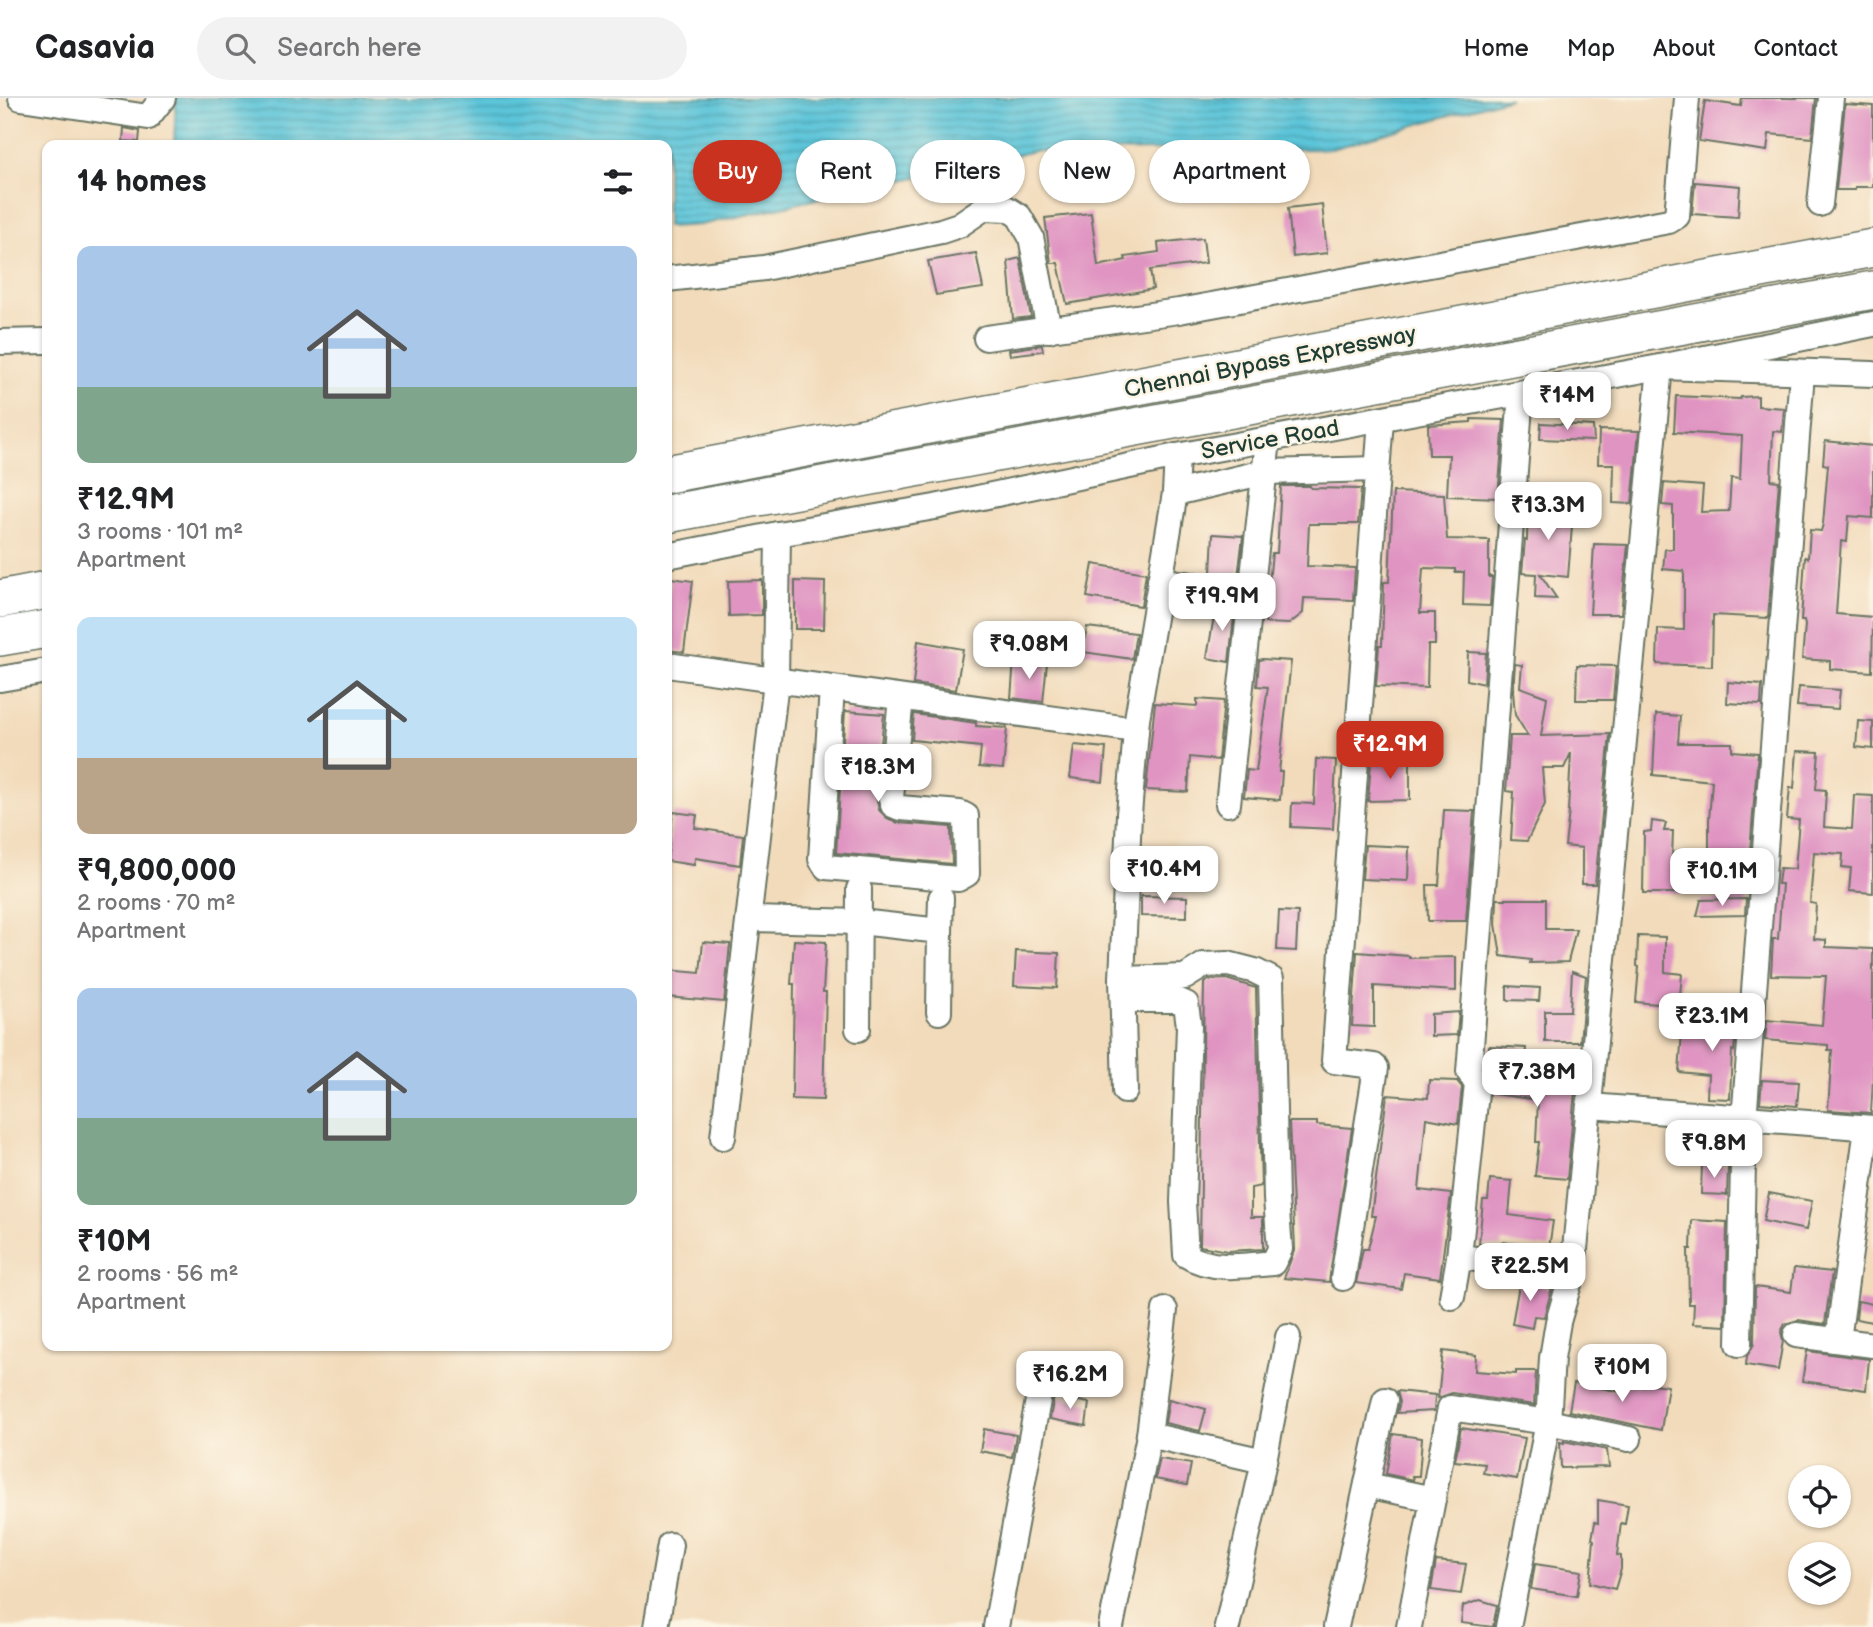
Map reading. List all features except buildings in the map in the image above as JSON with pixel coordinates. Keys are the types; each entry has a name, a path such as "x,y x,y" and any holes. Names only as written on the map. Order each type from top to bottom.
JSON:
{"highway":[{"name":"Chennai Bypass Expressway","path":"672,473 1873,248"},
{"name":"Chennai Bypass Expressway","path":"672,513 1873,290"},
{"path":"0,599 42,591"},
{"path":"0,638 42,630"}],"street":[{"path":"21,98 148,117 163,98"},
{"path":"986,338 1179,311 1669,221 1677,216 1687,98"},
{"path":"1820,204 1831,98"},
{"path":"672,278 764,268 941,231 959,225 984,208 996,207 1008,209 1019,216 1031,237 1049,330"},
{"name":"Service Road","path":"672,555 935,507 1177,456 1660,367 1873,324"},
{"path":"0,342 42,341"},
{"path":"1508,1627 1548,1422 1552,1358 1558,1322 1573,1270 1660,367 1873,374"},
{"path":"1738,1344 1744,1120 1802,373"},
{"path":"1452,1297 1459,1256 1477,1083 1469,1072 1521,393"},
{"path":"1343,1278 1376,1069 1374,1066 1334,1061 1381,419"},
{"path":"1228,804 1268,440"},
{"path":"1125,1091 1123,990 1129,814 1136,730 1175,493 1177,456"},
{"path":"1175,493 1265,472 1377,470"},
{"path":"723,1137 776,681 778,534"},
{"path":"1160,580 1251,594"},
{"path":"672,666 776,681 832,696 1136,730"},
{"path":"0,679 42,672"},
{"path":"832,696 821,859 826,867 958,879 967,874 966,816 893,805 891,798 900,704"},
{"path":"859,889 859,1029"},
{"path":"939,1012 941,898"},
{"path":"750,919 860,922 940,931"},
{"path":"1228,964 1255,971 1271,979 1280,1248 1273,1264 1236,1267 1199,1263 1186,1255 1183,1202 1189,1026 1186,1004 1123,990 1185,977 1204,965 1228,964"},
{"path":"1590,1106 1870,1128 1838,1340"},
{"path":"1459,1256 1573,1270"},
{"path":"1111,1627 1149,1436 1166,1310"},
{"path":"1796,1335 1873,1345"},
{"path":"1227,1627 1288,1337"},
{"path":"996,1627 1044,1368"},
{"path":"1336,1627 1385,1400"},
{"path":"1409,1627 1450,1408 1548,1422 1629,1439"},
{"path":"1149,1436 1264,1461"},
{"path":"1367,1485 1433,1499"},
{"path":"656,1627 670,1545"}],"water":[{"path":"176,98 1510,98 1331,149 1310,149 1310,140 1149,140 1149,150 1135,150 1135,140 1039,140 1039,151 1025,153 1025,140 910,140 910,178 896,182 896,140 796,140 796,203 799,203 700,225 672,227 672,140 174,140"}]}
